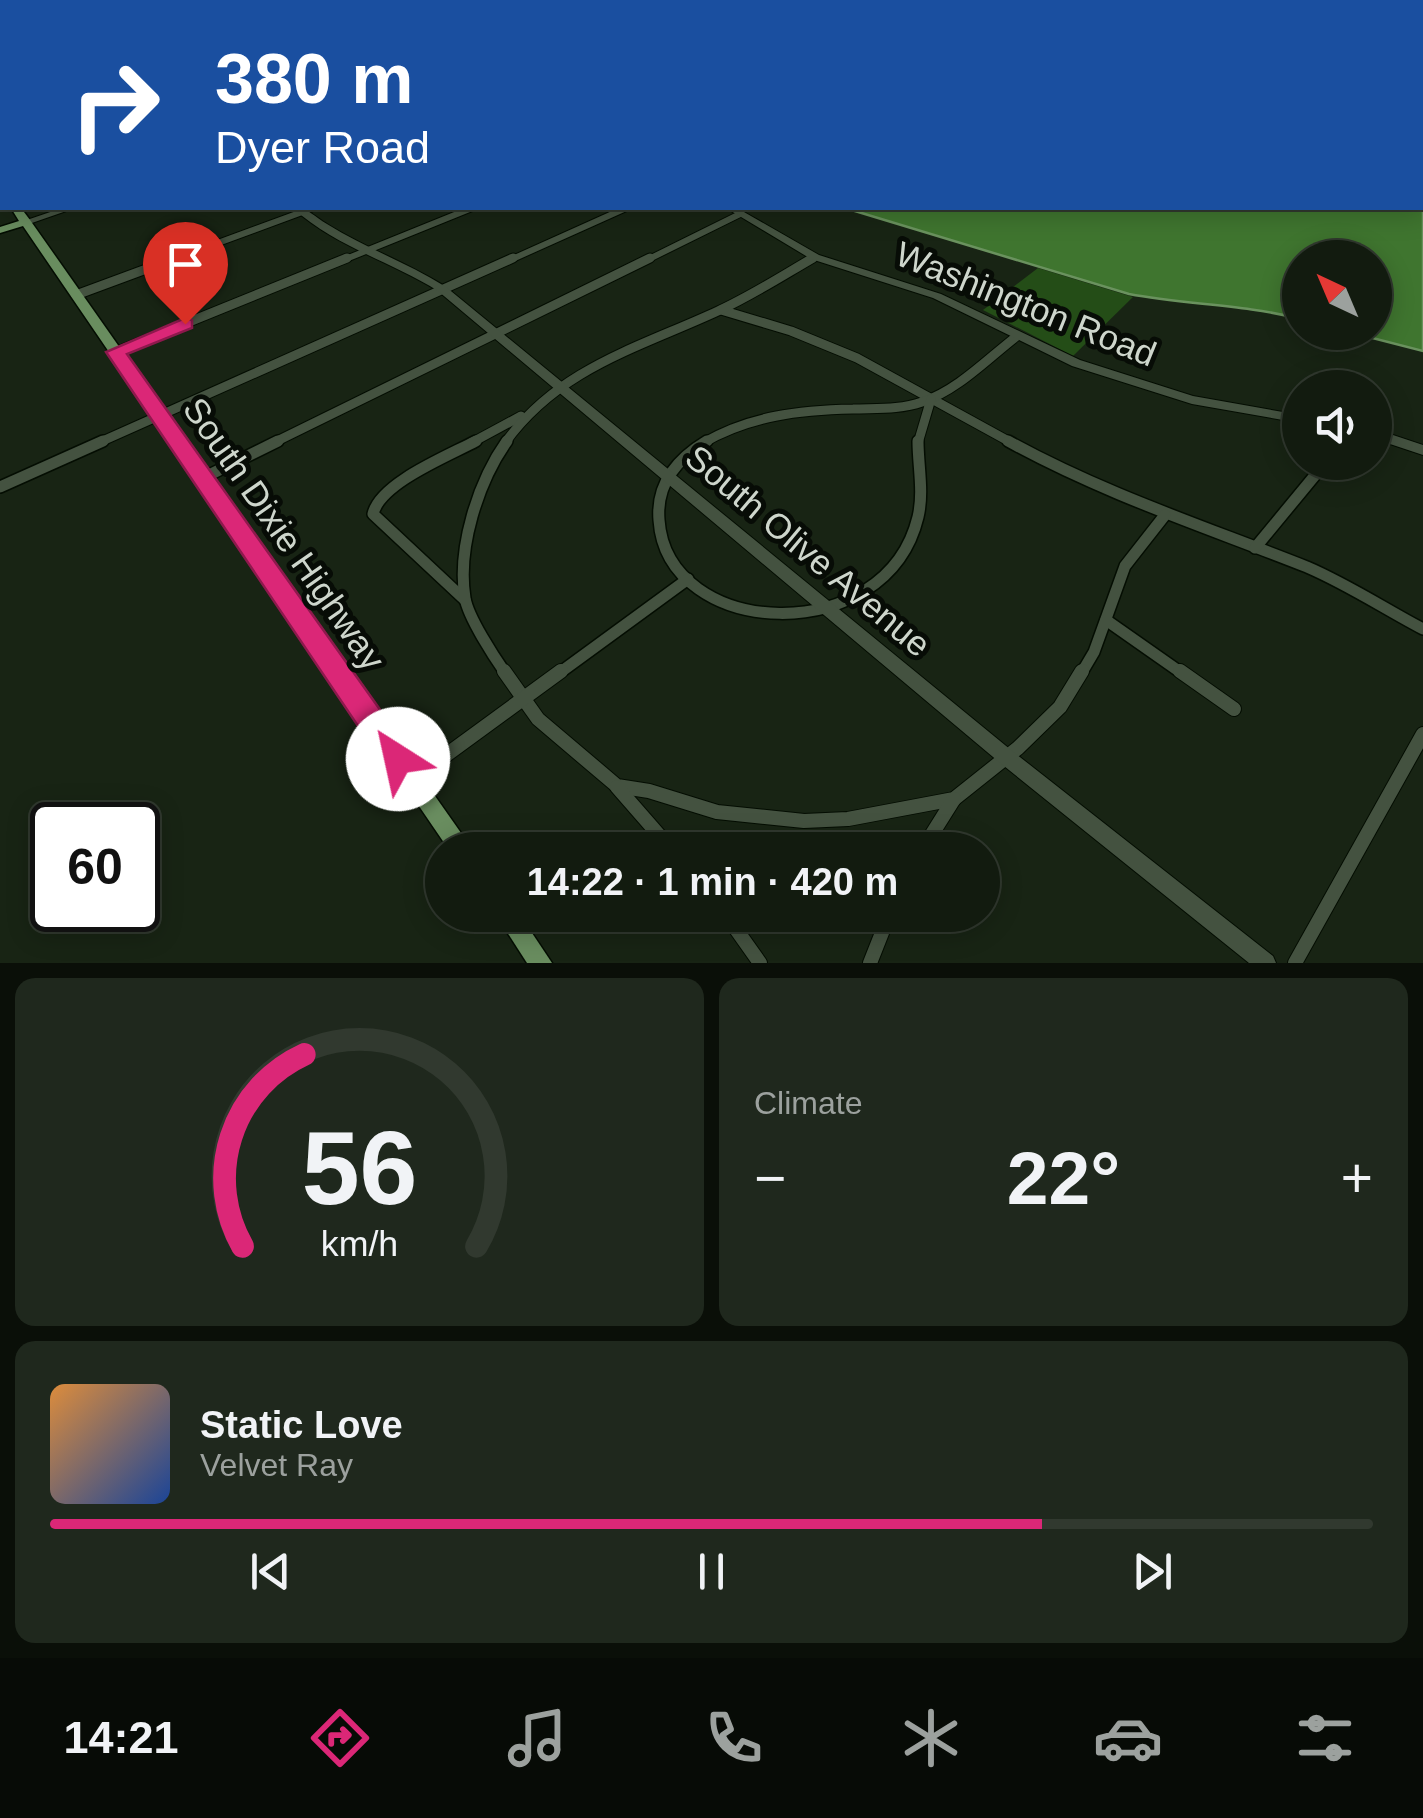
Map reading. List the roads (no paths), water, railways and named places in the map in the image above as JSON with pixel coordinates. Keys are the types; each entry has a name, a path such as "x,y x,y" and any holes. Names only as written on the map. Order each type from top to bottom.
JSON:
{"main road":[{"name":"South Dixie Highway","path":"17,210 449,832"},
{"path":"0,230 26,222"},
{"path":"519,932 541,963"}],"street":[{"path":"26,222 64,210"},
{"path":"76,295 302,210"},
{"name":"South Olive Avenue","path":"306,210 329,232 418,273 442,289 1005,756 1266,963"},
{"path":"116,352 467,210"},
{"path":"0,487 621,210"},
{"path":"202,478 736,211"},
{"name":"Washington Road","path":"736,211 816,257 937,296 1076,363 1162,392 1282,416"},
{"path":"657,832 617,786 549,730 496,662 464,600 373,514 373,507 389,489 526,412 560,387 626,349 720,310 816,257"},
{"path":"720,310 821,343 891,374 1056,468 1343,584 1423,629"},
{"path":"930,399 918,440 923,482 921,504 908,544 896,562 867,590 828,609 799,614 758,612 720,600 688,578 672,560 660,531 659,502 667,475 686,455 716,435 758,418 814,410 883,409 930,399 1017,336"},
{"path":"464,600 467,542 480,494 502,448 526,412"},
{"path":"1392,440 1423,450"},
{"path":"1255,548 1311,480"},
{"path":"933,832 954,799 1038,731 1060,706 1094,652 1125,566 1165,515"},
{"path":"412,780 688,578"},
{"path":"1106,620 1234,709"},
{"path":"1294,963 1423,734"},
{"path":"617,786 717,812 804,822 848,819 954,799"},
{"path":"738,932 760,963"},
{"path":"870,963 882,932"}]}
